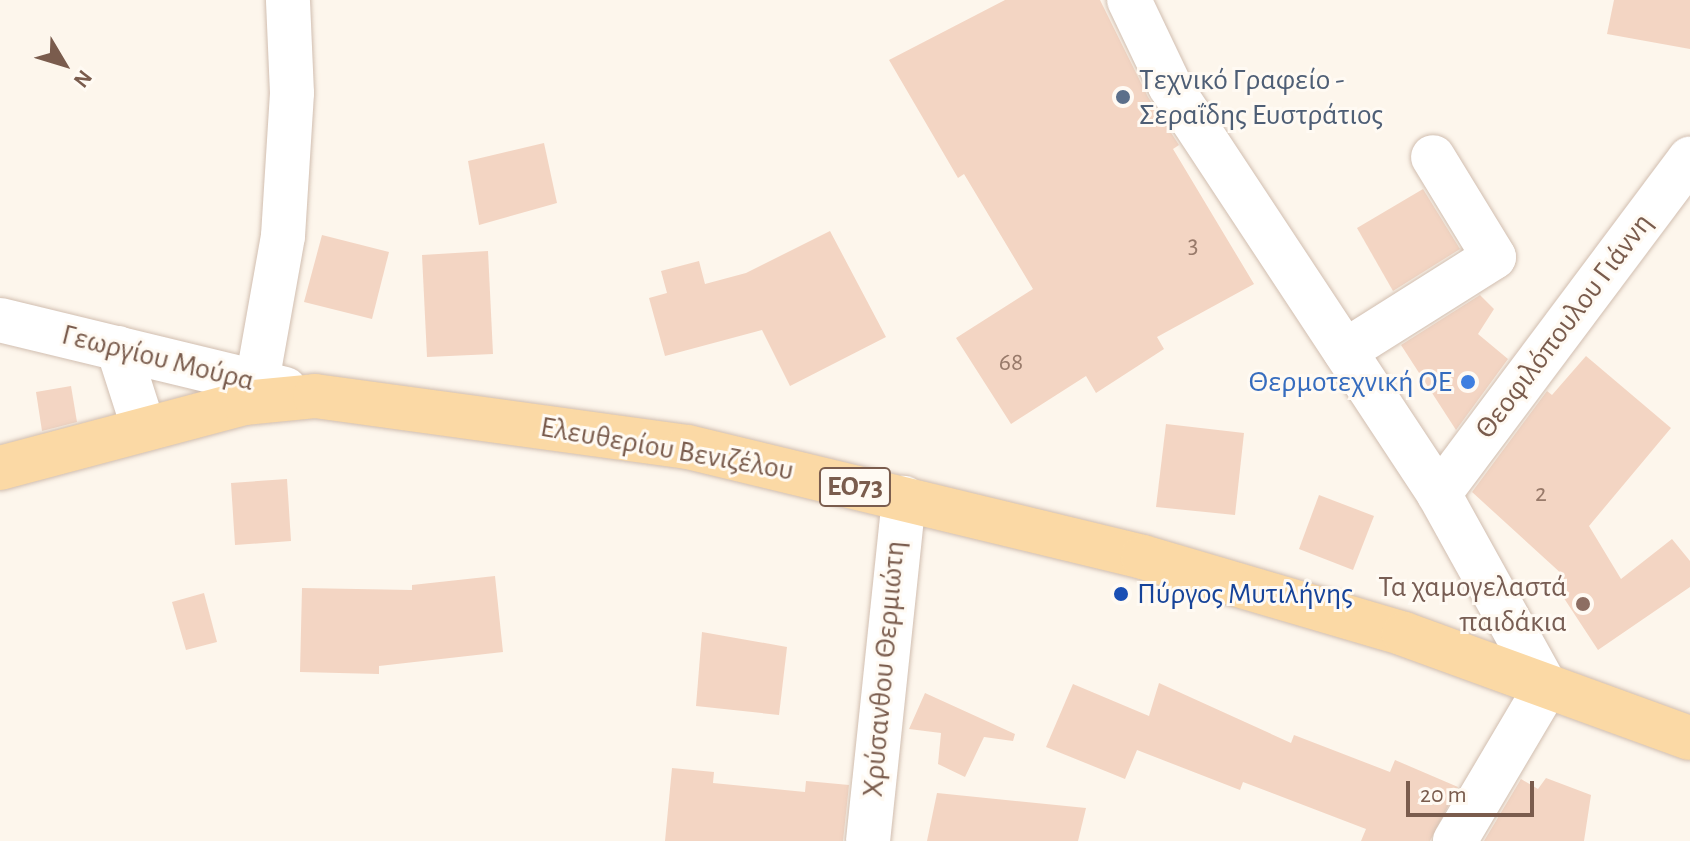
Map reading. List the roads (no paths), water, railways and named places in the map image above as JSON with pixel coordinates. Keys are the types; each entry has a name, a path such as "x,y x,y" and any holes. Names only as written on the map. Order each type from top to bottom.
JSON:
{"main road":[{"name":"Ελευθερίου Βενιζέλου","path":"0,468 244,403 315,396 688,447 1143,557 1404,634 1690,738"}],"street":[{"path":"257,382 283,236 292,93 288,0"},
{"path":"1129,0 1170,86 1439,494 1546,687 1455,841"},
{"path":"1345,351 1494,257 1433,157"},
{"name":"Θεοφιλόπουλου Γιάννη","path":"1439,494 1690,158"},
{"name":"Γεωργίου Μούρα","path":"0,320 315,396"},
{"path":"118,348 144,429"},
{"name":"Χρύσανθου Θερμιώτη","path":"868,841 904,498"}],"place":[{"name":"Τεχνικό Γραφείο - Σεραΐδης Ευστράτιος","path":"1123,97"},
{"name":"Θερμοτεχνική ΟΕ","path":"1468,382"},
{"name":"Πύργος Μυτιλήνης","path":"1121,594"},
{"name":"Τα χαμογελαστά παιδάκια","path":"1583,604"}]}
